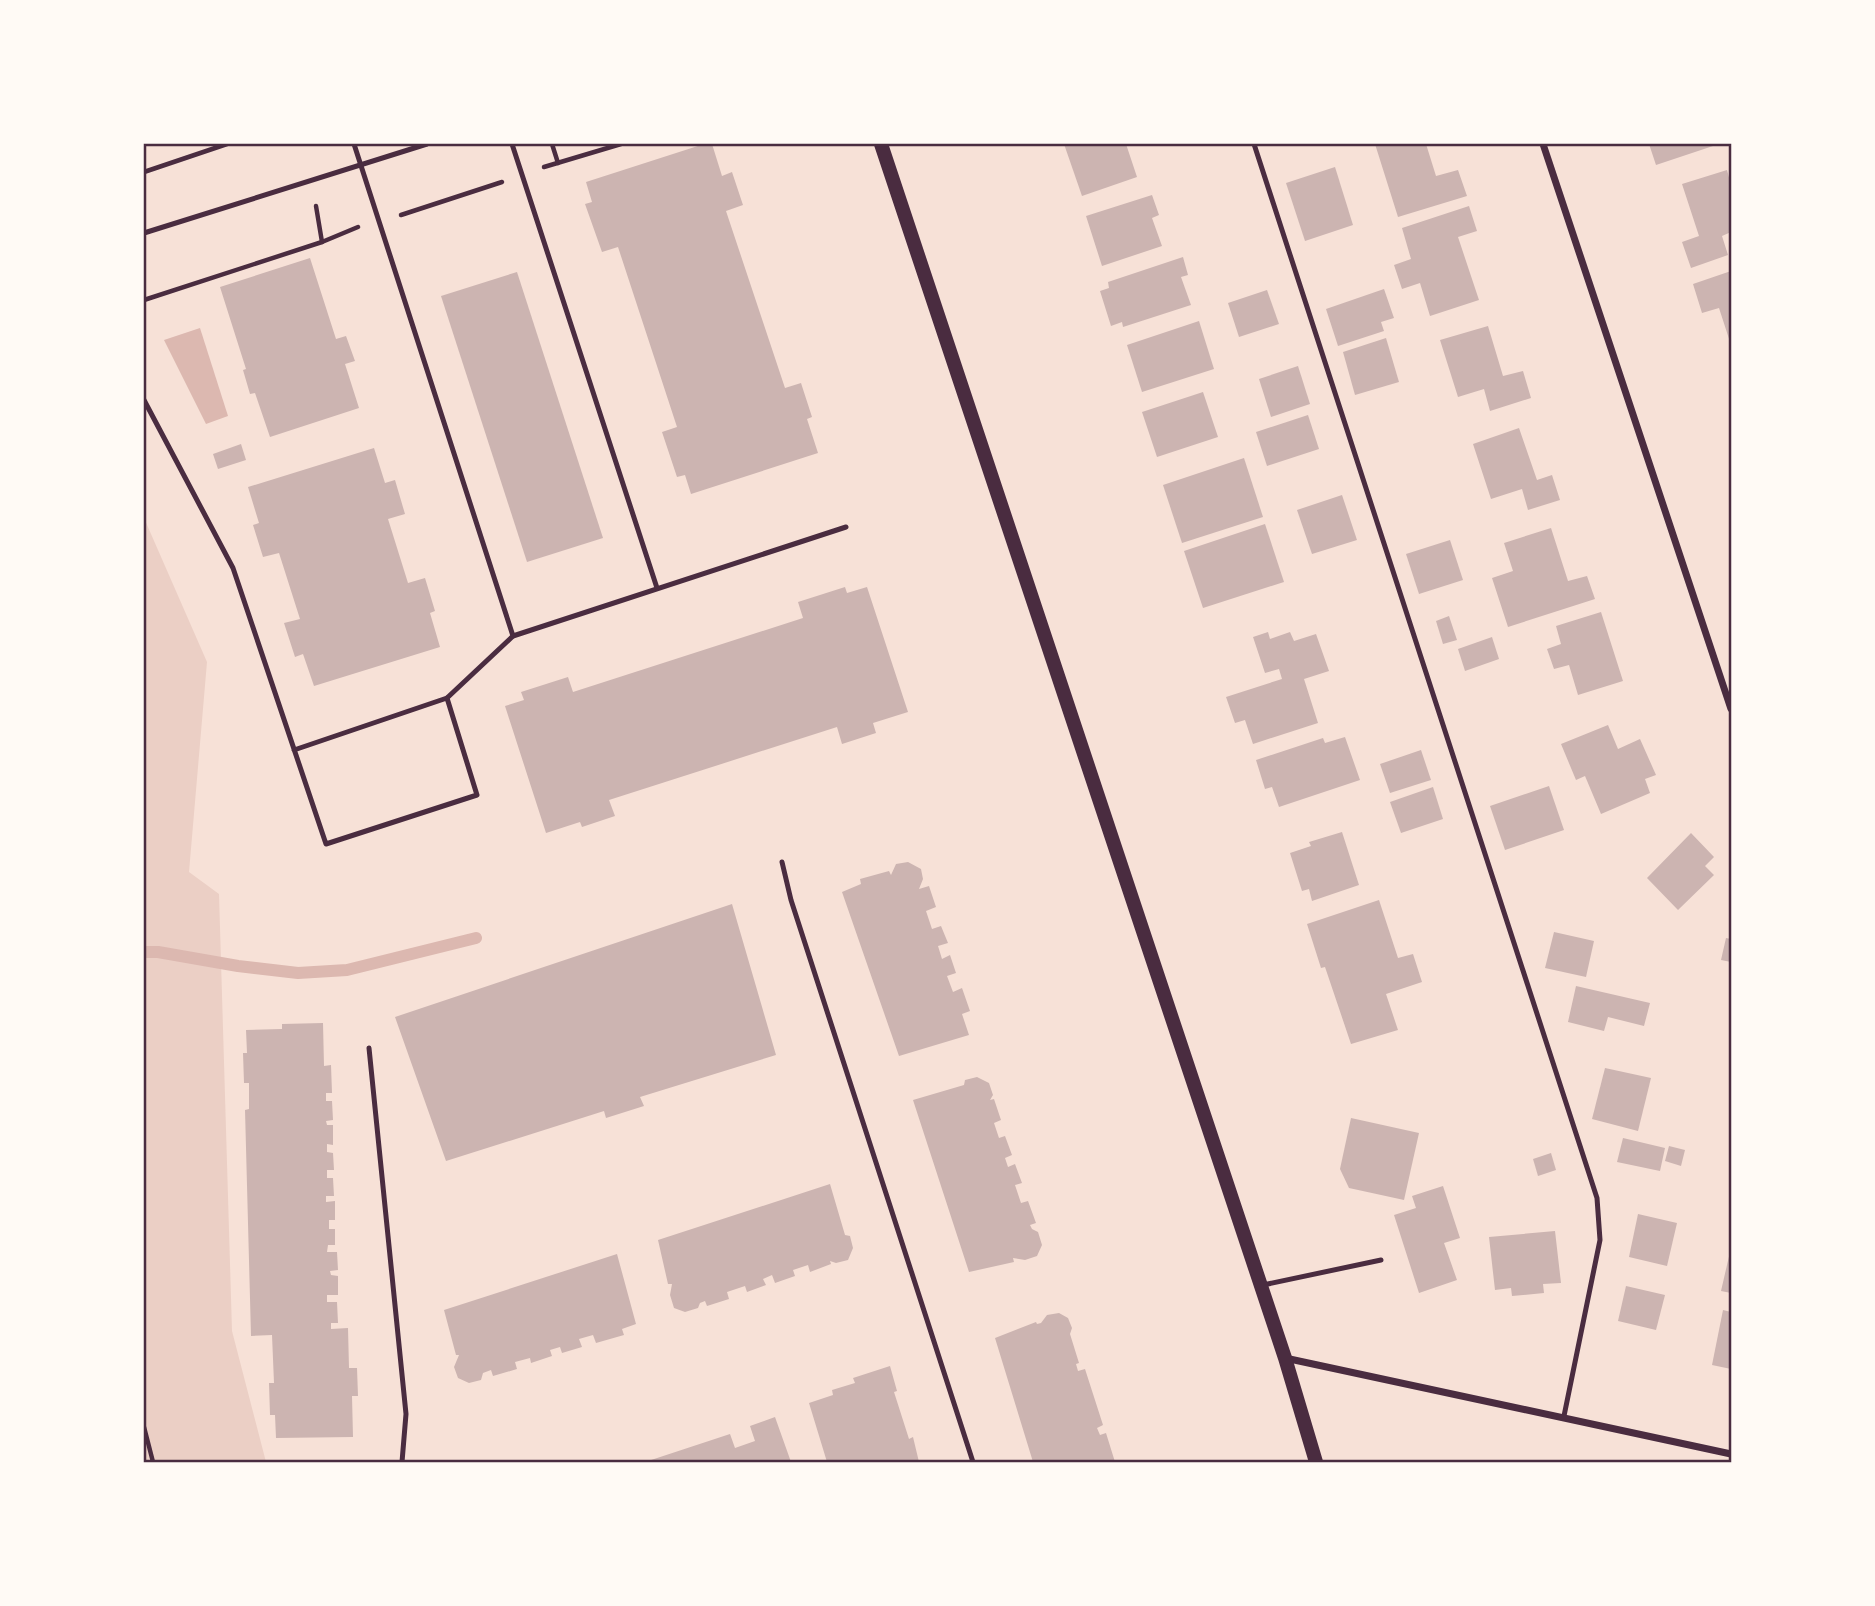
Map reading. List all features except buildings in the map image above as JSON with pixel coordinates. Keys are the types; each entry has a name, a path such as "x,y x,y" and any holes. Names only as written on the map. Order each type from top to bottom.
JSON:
{"main road":[{"path":"881,144 1284,1358 1316,1462"}],"street":[{"path":"1543,144 1731,709"},
{"path":"1284,1358 1731,1454"}],"lane":[{"path":"355,144 513,636"},
{"path":"144,233 427,144"},
{"path":"512,144 657,589"},
{"path":"1254,144 1597,1198 1600,1240 1564,1416"},
{"path":"144,400 233,568 326,844 477,795 447,698"},
{"path":"294,750 447,698 513,636 846,527"},
{"path":"782,862 790,900 972,1462"},
{"path":"369,1048 406,1414 401,1462"},
{"path":"1260,1286 1381,1260"}],"path":[{"path":"144,172 227,144"},
{"path":"552,144 558,163"},
{"path":"544,167 621,144"},
{"path":"401,215 503,181"},
{"path":"316,206 322,242"},
{"path":"144,300 322,242 359,226"},
{"path":"144,1427 153,1462"}],"shaded area":[{"path":"200,328 228,416 206,424 164,340"},
{"path":"144,518 207,662 189,872 219,894 232,1331 266,1462 144,1462"}],"waterway":[{"path":"144,952 298,973 347,970 476,938"}]}
